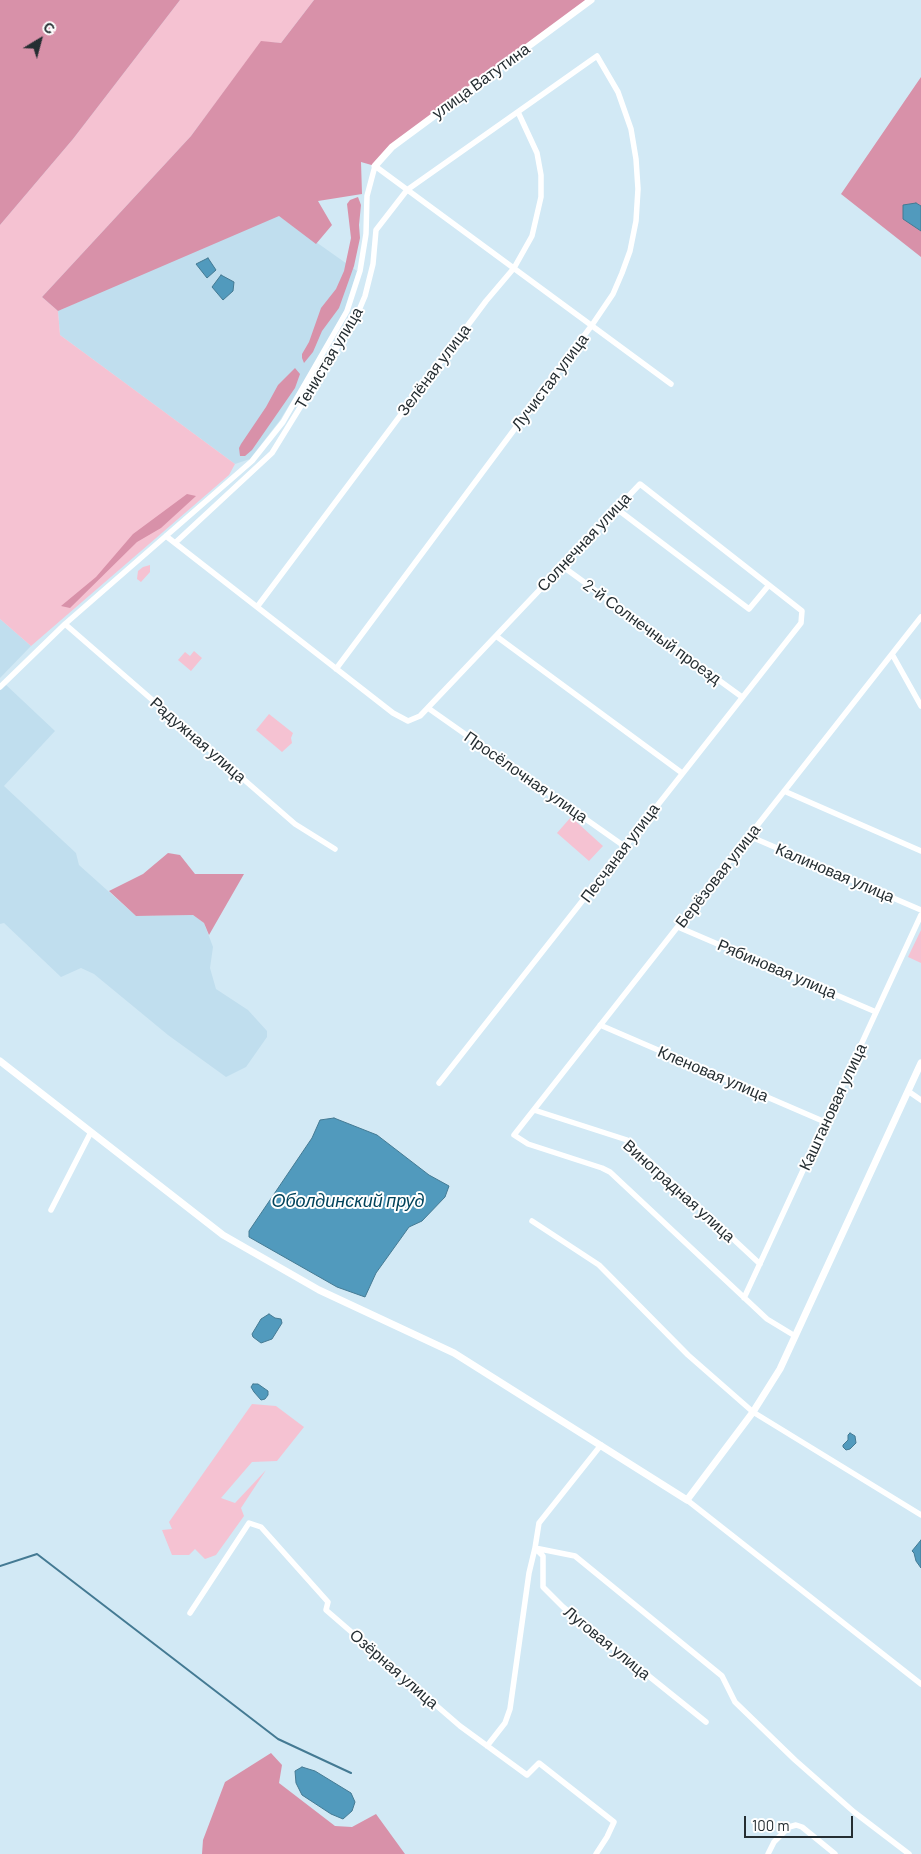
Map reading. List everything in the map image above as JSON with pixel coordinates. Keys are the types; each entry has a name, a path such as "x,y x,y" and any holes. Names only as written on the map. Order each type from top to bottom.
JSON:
{"street":[{"name":"улица Ватутина","path":"375,166 392,147 591,0"},
{"name":"Тенистая улица","path":"175,543 272,453 357,315 365,296 373,264 376,230 407,190 597,56"},
{"name":"Лучистая улица","path":"336,669 592,325 613,294 630,251 636,221 638,189 636,159 631,129 618,92 597,56"},
{"name":"Зелёная улица","path":"257,607 480,309 514,268 532,236 542,197 541,175 537,152 518,112"},
{"path":"0,687 65,624 252,461 284,422 347,311 360,271 366,234 367,196 375,166 671,384"},
{"name":"Солнечная улица","path":"336,669 393,713 408,721 420,716 640,484 802,611 801,623"},
{"path":"617,509 749,609 769,585"},
{"path":"166,536 336,669"},
{"name":"2-й Солнечный проезд","path":"562,566 742,697"},
{"name":"Берёзовая улица","path":"744,1298 606,1170 528,1144 514,1135 921,617"},
{"name":"Песчаная улица","path":"439,1083 801,623"},
{"name":"Радужная улица","path":"65,624 294,824 334,849"},
{"path":"496,636 682,773"},
{"path":"892,654 921,706"},
{"name":"Просёлочная улица","path":"428,708 624,846"},
{"path":"784,791 921,851"},
{"name":"Калиновая улица","path":"749,836 921,910"},
{"name":"Каштановая улица","path":"744,1298 921,915"},
{"name":"Рябиновая улица","path":"678,926 876,1012"},
{"name":"Кленовая улица","path":"600,1025 826,1122"},
{"path":"0,1061 224,1235 320,1290 454,1352 688,1500 921,1684"},
{"path":"688,1500 753,1412 780,1369 921,1063"},
{"path":"908,1091 921,1100"},
{"name":"Виноградная улица","path":"534,1110 627,1140 760,1264"},
{"path":"50,1210 91,1132"},
{"path":"532,1220 598,1265 688,1355 753,1412 921,1515"},
{"path":"744,1298 768,1320 795,1336"},
{"path":"487,1746 505,1723 510,1709 529,1573 539,1523 601,1444"},
{"name":"Озёрная улица","path":"190,1613 249,1523 261,1527 328,1602 326,1610 460,1726 527,1775 539,1763 614,1822 608,1837 596,1854"},
{"path":"535,1548 575,1556 722,1676 735,1702 794,1760 854,1812 909,1854"},
{"name":"Луговая улица","path":"535,1548 543,1556 543,1587 556,1601 706,1722"},
{"path":"768,1854 774,1842 789,1827 796,1825 802,1827 835,1854"}],"shaded area":[{"path":"0,0 180,0 73,139 0,225"},
{"path":"180,0 314,0 281,43 261,42 191,136 42,297 58,311 60,335 235,464 229,475 31,646 0,619 0,225 73,139"},
{"path":"314,0 591,0 392,147 375,166 361,162 362,194 318,201 332,225 316,244 279,216 58,311 42,297 191,136 261,41 281,43"},
{"path":"921,77 921,206 916,203 903,218 921,231 921,257 841,194"},
{"path":"358,197 361,205 360,238 354,266 339,308 322,331 313,352 304,363 302,354 309,342 321,308 336,289 344,271 351,238 347,204 350,200"},
{"path":"275,213 357,271 344,311 322,352 280,420 250,459 235,464 60,335 58,311"},
{"path":"295,368 300,374 295,388 252,450 245,456 240,456 239,448 241,444 266,407 278,385"},
{"path":"187,494 196,496 161,528 137,542 70,608 61,606 96,577 133,534"},
{"path":"150,565 150,572 141,582 137,579 138,571"},
{"path":"0,619 31,646 0,678"},
{"path":"194,651 202,658 191,671 178,660 185,652 190,656"},
{"path":"4,683 55,731 4,786 76,853 79,865 136,916 193,915 204,923 213,947 210,968 216,989 248,1010 267,1031 267,1037 246,1067 226,1077 168,1035 94,974 81,968 61,977 4,923 0,924 0,687"},
{"path":"269,714 293,733 292,743 282,752 256,730"},
{"path":"571,817 603,846 589,861 557,833"},
{"path":"168,853 180,855 195,874 244,874 209,935 204,923 193,915 136,916 109,891 143,874"},
{"path":"921,930 921,963 908,957"},
{"path":"252,1404 276,1406 304,1427 277,1461 252,1462 221,1498 235,1503 266,1470 241,1508 244,1516 216,1555 205,1559 195,1549 189,1555 172,1555 162,1530 172,1529 169,1522"},
{"path":"271,1753 282,1765 279,1783 335,1826 352,1827 376,1814 405,1854 202,1854 203,1840 225,1782"}],"water":[{"path":"916,203 921,206 921,231 903,219 903,205"},
{"path":"208,258 216,270 207,278 196,264"},
{"path":"221,275 234,282 233,291 223,300 212,287"},
{"name":"Оболдинский пруд","path":"334,1118 377,1135 429,1175 449,1186 445,1197 422,1221 409,1227 376,1273 365,1297 337,1287 249,1237 249,1231 312,1138 320,1120"},
{"path":"269,1314 281,1319 282,1323 272,1339 261,1343 252,1334 261,1319"},
{"path":"253,1384 258,1384 268,1391 265,1399 261,1400 254,1392 251,1387"},
{"path":"850,1433 855,1436 856,1443 846,1450 843,1445 848,1440"},
{"path":"921,1540 921,1568 912,1551"},
{"path":"302,1767 315,1771 351,1793 355,1802 352,1811 343,1819 331,1814 302,1795 296,1783 295,1771"}],"waterway":[{"path":"0,1566 37,1554 278,1739 351,1773"}]}
